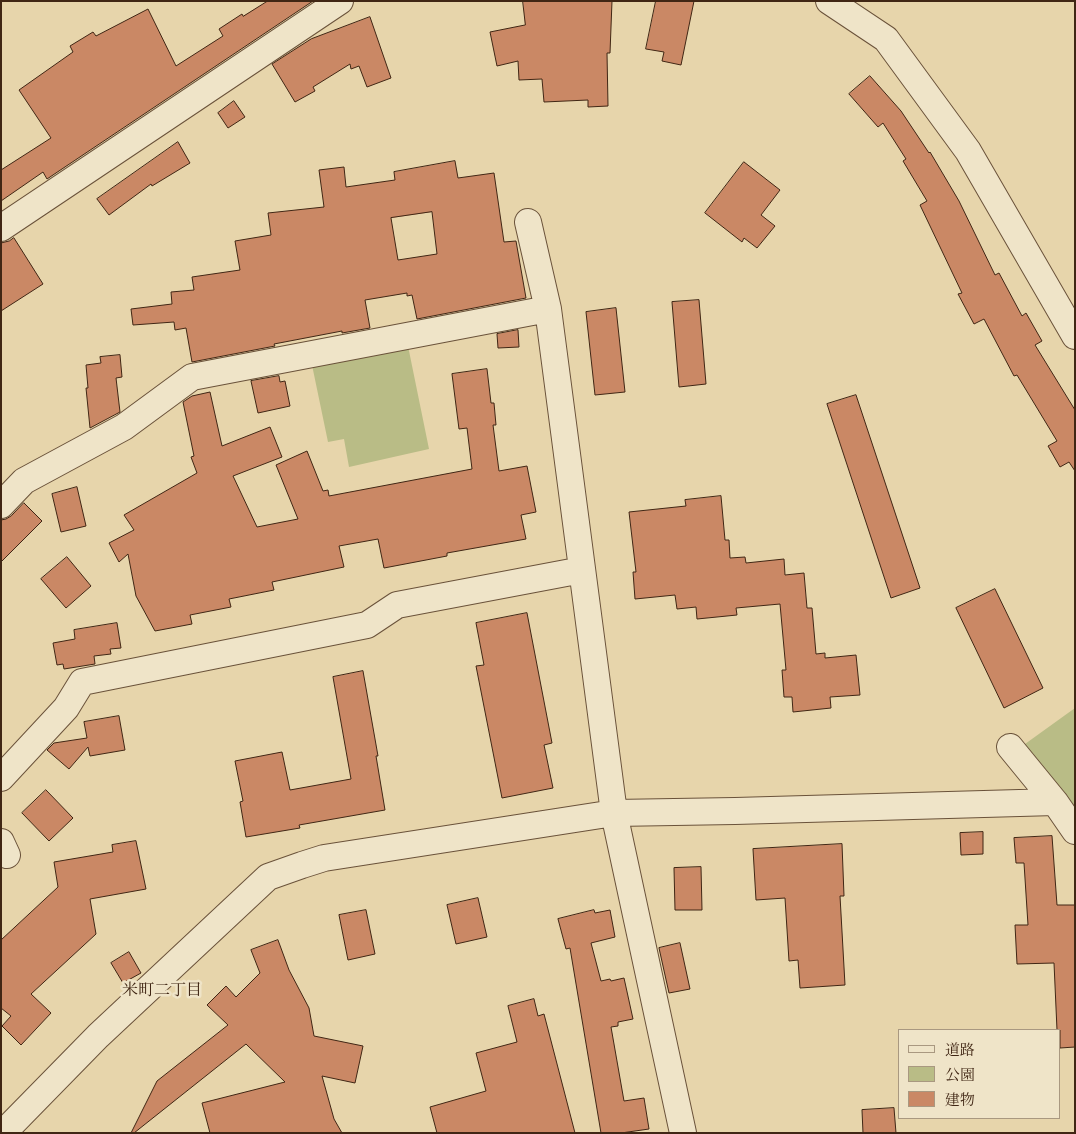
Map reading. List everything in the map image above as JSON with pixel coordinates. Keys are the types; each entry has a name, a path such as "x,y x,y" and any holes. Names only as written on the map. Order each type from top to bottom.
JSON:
{"street":[{"path":"1,228 340,1"},
{"path":"829,1 886,39 951,127 968,151 1075,336"},
{"path":"528,222 548,309 614,813 683,1133"},
{"path":"1,505 24,481 124,427 192,378 548,309"},
{"path":"1,778 66,708 82,682 367,625 397,605 582,570"},
{"path":"1010,747 1055,802 1075,831"},
{"path":"3,1133 98,1036 268,877 324,858 614,813 1055,802"}],"green space":[{"path":"408,346 429,449 349,467 344,439 328,442 312,365"},
{"path":"1075,708 1075,813 1025,744"}],"building":[{"path":"268,1 313,1 47,179 43,172 1,201 1,170 51,138 19,90 73,52 70,46 93,32 96,36 148,9 176,66 223,36 219,29 242,14 243,16"},
{"path":"523,1 612,1 610,53 607,53 608,106 588,107 588,100 544,102 542,79 519,80 518,61 497,66 490,32 525,25"},
{"path":"656,1 694,1 681,65 662,61 664,52 646,49"},
{"path":"370,17 391,78 367,87 359,66 351,69 350,64 313,87 315,91 295,102 272,64 311,39"},
{"path":"870,76 901,111 930,152 959,201 995,275 999,273 1022,316 1026,313 1042,341 1035,345 1075,410 1075,471 1069,462 1060,467 1048,446 1057,441 1017,375 1014,376 984,319 974,324 958,294 962,293 920,205 927,201 903,161 906,159 883,123 878,127 849,94"},
{"path":"234,101 245,117 228,128 218,113"},
{"path":"178,142 190,163 152,186 151,184 109,215 97,199"},
{"path":"455,161 458,178 494,173 504,242 516,241 526,298 417,319 412,295 407,296 407,293 365,300 370,328 342,333 342,331 192,362 186,328 175,330 174,322 133,325 131,309 172,304 171,292 194,290 192,277 240,270 235,241 271,235 268,213 324,207 319,170 344,167 346,187 395,180 394,172","holes":["432,212 437,254 398,260 391,218"]},
{"path":"744,162 780,190 761,215 775,226 757,248 744,238 742,242 705,213"},
{"path":"14,238 43,284 1,311 1,243"},
{"path":"699,300 706,384 679,387 672,302"},
{"path":"616,308 625,392 595,395 586,312"},
{"path":"518,330 519,347 498,348 497,334"},
{"path":"120,355 122,377 116,378 120,412 90,428 86,365 101,363 100,357"},
{"path":"487,369 491,403 494,403 496,425 493,425 499,471 527,466 536,512 521,515 526,539 447,553 447,556 384,568 378,539 339,546 344,567 272,582 274,590 229,599 231,607 190,615 192,624 155,631 136,596 128,554 119,562 109,543 134,530 124,515 197,473 191,457 194,456 183,402 192,396 210,392 222,446 270,427 282,457 233,476 257,527 298,519 276,465 307,451 323,491 328,490 329,496 472,469 467,428 459,429 452,374"},
{"path":"279,376 280,382 285,381 290,406 258,413 251,381"},
{"path":"856,395 920,588 891,598 827,404"},
{"path":"77,487 86,526 61,532 52,494"},
{"path":"721,496 725,540 729,540 730,558 745,557 746,563 784,559 785,575 804,573 807,608 812,608 816,654 825,653 825,658 856,655 860,695 830,697 831,708 793,712 792,697 784,697 782,670 786,670 780,604 736,608 737,615 697,619 696,607 677,609 675,595 635,599 633,572 636,572 629,512 686,506 685,500"},
{"path":"24,503 42,521 1,562 1,520 11,516"},
{"path":"67,557 91,586 66,608 41,579"},
{"path":"995,589 1043,688 1004,708 956,608"},
{"path":"527,613 552,743 544,745 553,788 502,798 476,666 484,665 476,623"},
{"path":"117,623 121,648 110,649 111,654 94,656 95,664 64,669 63,664 57,665 53,643 75,639 74,630"},
{"path":"363,671 378,756 376,756 385,810 299,825 300,828 246,837 240,802 243,801 235,761 282,752 290,790 351,779 333,677"},
{"path":"119,716 125,750 90,756 88,747 69,769 47,750 54,743 87,738 84,722"},
{"path":"46,790 73,818 49,841 22,813"},
{"path":"983,832 983,854 961,855 960,833"},
{"path":"1052,836 1057,905 1075,905 1075,1047 1061,1048 1061,1029 1057,1029 1054,963 1017,964 1015,925 1028,925 1024,863 1016,863 1014,838"},
{"path":"136,841 146,889 90,899 96,934 31,994 51,1013 21,1045 2,1026 11,1016 1,1008 1,940 58,887 54,862 113,852 112,845"},
{"path":"842,844 844,896 840,896 845,985 800,988 798,960 789,961 785,898 756,900 753,849"},
{"path":"701,867 702,910 675,910 674,868"},
{"path":"478,898 487,937 456,944 447,905"},
{"path":"366,910 375,954 348,960 339,915"},
{"path":"594,910 595,913 610,910 615,937 591,943 601,981 624,978 633,1019 618,1022 618,1026 611,1027 624,1101 644,1098 649,1129 621,1133 601,1133 570,948 566,949 558,919"},
{"path":"278,940 289,970 309,1008 314,1036 363,1046 355,1083 322,1076 334,1119 342,1133 210,1133 202,1103 285,1082 246,1044 134,1133 131,1133 157,1081 228,1025 207,1005 226,986 236,997 260,973 251,950"},
{"path":"680,943 690,989 669,993 659,948"},
{"path":"129,952 141,973 123,983 111,963"},
{"path":"534,999 538,1016 544,1014 575,1133 437,1133 430,1107 486,1091 476,1053 517,1042 508,1006"},
{"path":"894,1108 896,1133 863,1133 862,1110"}],"district":[{"name":"米町二丁目","path":"162,992"}]}
